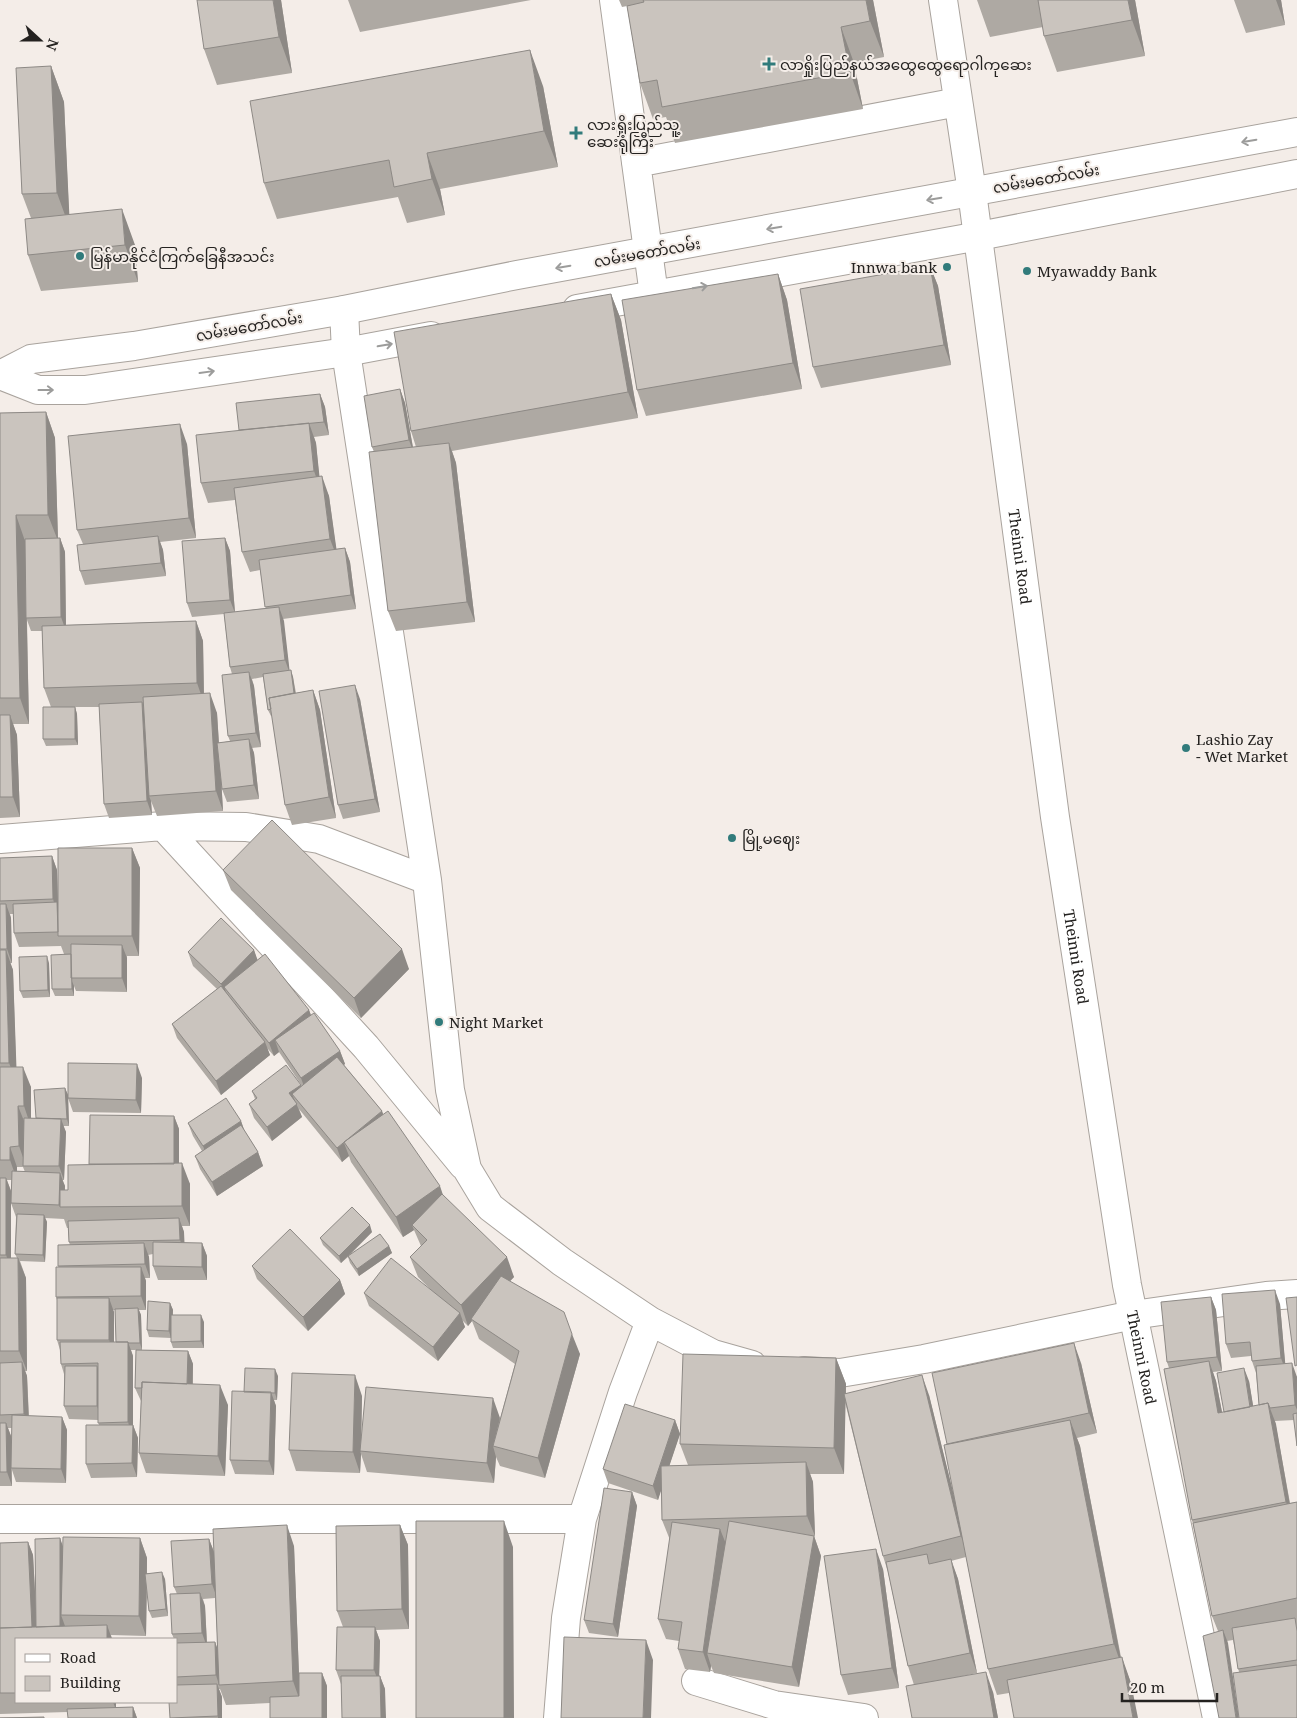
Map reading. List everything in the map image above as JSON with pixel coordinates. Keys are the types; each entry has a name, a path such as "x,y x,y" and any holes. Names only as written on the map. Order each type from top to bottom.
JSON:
{"main road":[{"path":"614,0 654,295"},
{"name":"Theinni Road","path":"943,0 979,236 1055,817 1126,1285 1217,1718"},
{"path":"636,163 958,102"},
{"name":"လမ်းမတော်လမ်း","path":"452,332 346,352 85,390 38,390 0,375 31,359 134,346 344,310 1297,132"},
{"path":"558,313 979,236 1297,174"},
{"path":"344,310 346,352 427,880 450,1090 467,1169"},
{"path":"162,826 366,1047 467,1169 490,1207 562,1262 650,1321 713,1354 776,1370 840,1373 924,1359 1132,1315 1266,1296 1297,1294"},
{"path":"0,839 162,826 246,827 319,839 427,880"},
{"path":"558,1718 566,1618 582,1519 623,1392 650,1321"},
{"path":"0,1519 582,1519"},
{"path":"696,1681 774,1705 864,1718"}],"building":[{"path":"197,0 273,0 279,37 204,49"},
{"path":"643,0 866,0 870,21 841,27 850,72 662,107 657,80 640,83 627,6 644,2"},
{"path":"1038,0 1128,0 1132,20 1044,36"},
{"path":"530,50 544,131 427,153 432,179 394,187 389,160 264,183 250,101"},
{"path":"51,66 57,193 22,194 16,68"},
{"path":"122,209 125,245 28,255 25,219"},
{"path":"930,266 944,345 813,367 800,289"},
{"path":"778,274 793,363 637,390 622,300"},
{"path":"611,294 628,392 411,431 394,332"},
{"path":"400,389 409,440 372,447 364,396"},
{"path":"320,394 324,422 239,430 236,403"},
{"path":"46,412 48,515 16,515 20,698 0,698 0,413"},
{"path":"309,423 314,471 201,483 196,435"},
{"path":"180,424 189,518 77,530 68,436"},
{"path":"449,443 467,602 388,611 369,452"},
{"path":"322,476 330,539 242,552 234,488"},
{"path":"158,536 161,563 80,571 77,545"},
{"path":"60,538 61,617 26,618 25,539"},
{"path":"225,538 230,600 187,603 182,541"},
{"path":"345,548 351,595 265,607 259,560"},
{"path":"279,607 285,660 230,667 224,613"},
{"path":"196,621 197,683 44,688 42,626"},
{"path":"291,670 294,693 269,698 271,709 268,710 263,674"},
{"path":"249,672 256,733 228,736 222,675"},
{"path":"355,685 375,799 338,805 319,691"},
{"path":"313,690 329,797 285,805 269,698"},
{"path":"210,693 216,791 149,796 143,697"},
{"path":"142,702 147,801 104,804 99,704"},
{"path":"43,707 75,707 75,739 43,739"},
{"path":"0,715 10,715 13,797 0,797"},
{"path":"249,739 254,785 222,789 217,743"},
{"path":"272,820 402,949 354,998 223,870"},
{"path":"58,848 132,848 132,936 58,936"},
{"path":"52,856 53,899 0,901 0,858"},
{"path":"57,902 58,932 14,933 13,904"},
{"path":"0,904 6,904 7,949 0,949"},
{"path":"221,918 254,950 221,984 188,952"},
{"path":"71,944 122,945 122,978 71,978"},
{"path":"0,950 6,950 9,1063 0,1063"},
{"path":"71,954 72,989 52,989 51,955"},
{"path":"265,954 309,1010 269,1043 224,987"},
{"path":"47,956 48,990 20,991 19,957"},
{"path":"221,986 265,1042 216,1081 172,1024"},
{"path":"314,1013 340,1051 301,1078 275,1040"},
{"path":"337,1057 382,1111 337,1148 292,1094"},
{"path":"68,1063 137,1064 136,1100 68,1098"},
{"path":"286,1065 301,1085 289,1093 297,1104 267,1127 249,1104 257,1098 252,1091"},
{"path":"0,1067 23,1067 24,1106 18,1106 19,1146 10,1147 10,1160 0,1160"},
{"path":"65,1088 67,1119 36,1118 34,1090"},
{"path":"226,1098 241,1121 203,1146 188,1123"},
{"path":"388,1111 440,1186 396,1217 344,1142"},
{"path":"90,1115 174,1116 174,1164 89,1164"},
{"path":"24,1118 61,1119 59,1166 23,1166"},
{"path":"241,1125 258,1152 212,1182 195,1156"},
{"path":"182,1163 182,1206 60,1207 60,1190 68,1190 68,1165"},
{"path":"12,1171 60,1173 59,1205 11,1203"},
{"path":"0,1178 6,1178 6,1255 0,1255"},
{"path":"442,1194 507,1257 461,1305 410,1257 427,1240 412,1225"},
{"path":"352,1207 370,1225 339,1256 320,1238"},
{"path":"17,1214 44,1215 43,1255 15,1254"},
{"path":"179,1218 180,1240 69,1242 68,1221"},
{"path":"290,1229 340,1280 303,1317 252,1266"},
{"path":"380,1234 389,1246 357,1269 348,1256"},
{"path":"153,1242 202,1243 202,1267 153,1266"},
{"path":"144,1243 145,1264 58,1266 58,1245"},
{"path":"0,1258 18,1258 19,1351 0,1351"},
{"path":"391,1258 460,1313 433,1347 364,1293"},
{"path":"56,1267 141,1267 141,1296 56,1297"},
{"path":"501,1276 564,1312 572,1334 538,1458 493,1446 519,1351 471,1319"},
{"path":"1275,1290 1281,1358 1252,1361 1250,1342 1226,1344 1222,1294"},
{"path":"1211,1297 1217,1357 1167,1362 1161,1302"},
{"path":"1297,1297 1297,1365 1295,1366 1286,1298"},
{"path":"57,1298 109,1298 109,1340 57,1340"},
{"path":"148,1301 170,1303 169,1331 147,1330"},
{"path":"138,1308 140,1343 116,1342 115,1309"},
{"path":"171,1315 201,1315 201,1341 171,1342"},
{"path":"60,1342 128,1342 128,1422 98,1423 98,1363 61,1364"},
{"path":"1074,1343 1089,1413 947,1444 932,1373"},
{"path":"136,1350 188,1351 187,1384 142,1382 142,1388 135,1388"},
{"path":"683,1354 836,1358 834,1448 680,1444"},
{"path":"1209,1361 1218,1413 1268,1403 1286,1502 1192,1520 1164,1369"},
{"path":"22,1362 24,1414 0,1415 0,1363"},
{"path":"1292,1363 1295,1405 1270,1408 1268,1403 1259,1405 1256,1366"},
{"path":"65,1366 97,1366 97,1406 64,1406"},
{"path":"245,1368 275,1369 275,1393 244,1392"},
{"path":"1244,1368 1250,1407 1224,1412 1217,1373"},
{"path":"292,1373 355,1375 353,1452 289,1450"},
{"path":"922,1375 961,1536 883,1556 844,1394"},
{"path":"142,1382 220,1385 218,1456 139,1453"},
{"path":"366,1387 493,1398 487,1463 360,1451"},
{"path":"232,1391 271,1392 269,1461 230,1460"},
{"path":"625,1404 675,1420 653,1486 603,1469"},
{"path":"1297,1413 1297,1446 1293,1414"},
{"path":"12,1415 62,1417 61,1469 11,1468"},
{"path":"1070,1420 1114,1644 988,1669 944,1445"},
{"path":"0,1423 6,1423 7,1472 0,1472"},
{"path":"86,1425 133,1425 132,1463 86,1464"},
{"path":"806,1462 807,1516 662,1520 661,1466"},
{"path":"604,1488 632,1492 613,1624 584,1620"},
{"path":"1297,1502 1297,1598 1212,1616 1193,1523"},
{"path":"416,1521 504,1521 504,1718 416,1718"},
{"path":"729,1521 814,1536 792,1667 707,1653"},
{"path":"672,1522 720,1529 703,1652 678,1649 682,1622 658,1619"},
{"path":"287,1525 293,1681 219,1685 213,1529"},
{"path":"400,1525 402,1609 337,1611 336,1526"},
{"path":"63,1537 140,1538 139,1616 61,1615"},
{"path":"60,1538 60,1626 36,1627 35,1539"},
{"path":"209,1539 212,1584 174,1587 171,1541"},
{"path":"28,1542 32,1627 0,1628 0,1543"},
{"path":"876,1549 892,1668 841,1675 824,1556"},
{"path":"927,1554 929,1564 951,1559 970,1653 908,1666 886,1562"},
{"path":"162,1572 166,1609 149,1611 145,1574"},
{"path":"200,1593 202,1633 172,1634 170,1594"},
{"path":"1295,1618 1297,1660 1238,1669 1232,1628"},
{"path":"107,1625 107,1638 15,1638 15,1693 0,1693 0,1628"},
{"path":"337,1627 375,1627 374,1670 336,1670"},
{"path":"1223,1630 1236,1718 1219,1718 1203,1636"},
{"path":"564,1637 646,1640 643,1718 561,1718"},
{"path":"215,1642 216,1675 178,1677 178,1643"},
{"path":"1122,1657 1133,1718 1014,1718 1007,1680"},
{"path":"1297,1665 1297,1718 1239,1718 1233,1673"},
{"path":"986,1672 994,1718 912,1718 906,1686"},
{"path":"299,1673 322,1673 322,1718 270,1718 270,1697 299,1696"},
{"path":"341,1676 380,1676 381,1718 342,1718"},
{"path":"217,1684 218,1716 170,1718 169,1703 178,1703 178,1685"},
{"path":"133,1707 133,1718 68,1718 67,1709"},
{"path":"44,1717 44,1718 0,1718"}],"place":[{"name":"လာရှိုးပြည်နယ်အထွေထွေရောဂါကုဆေး","path":"769,64"},
{"name":"လားရှိုးပြည်သူ့ ဆေးရုံကြီး","path":"576,133"},
{"name":"မြန်မာနိုင်ငံကြက်ခြေနီအသင်း","path":"80,256"},
{"name":"Innwa bank","path":"947,267"},
{"name":"Myawaddy Bank","path":"1027,271"},
{"name":"Lashio Zay - Wet Market","path":"1186,748"},
{"name":"မြို့မဈေး","path":"732,838"},
{"name":"Night Market","path":"439,1022"}]}
